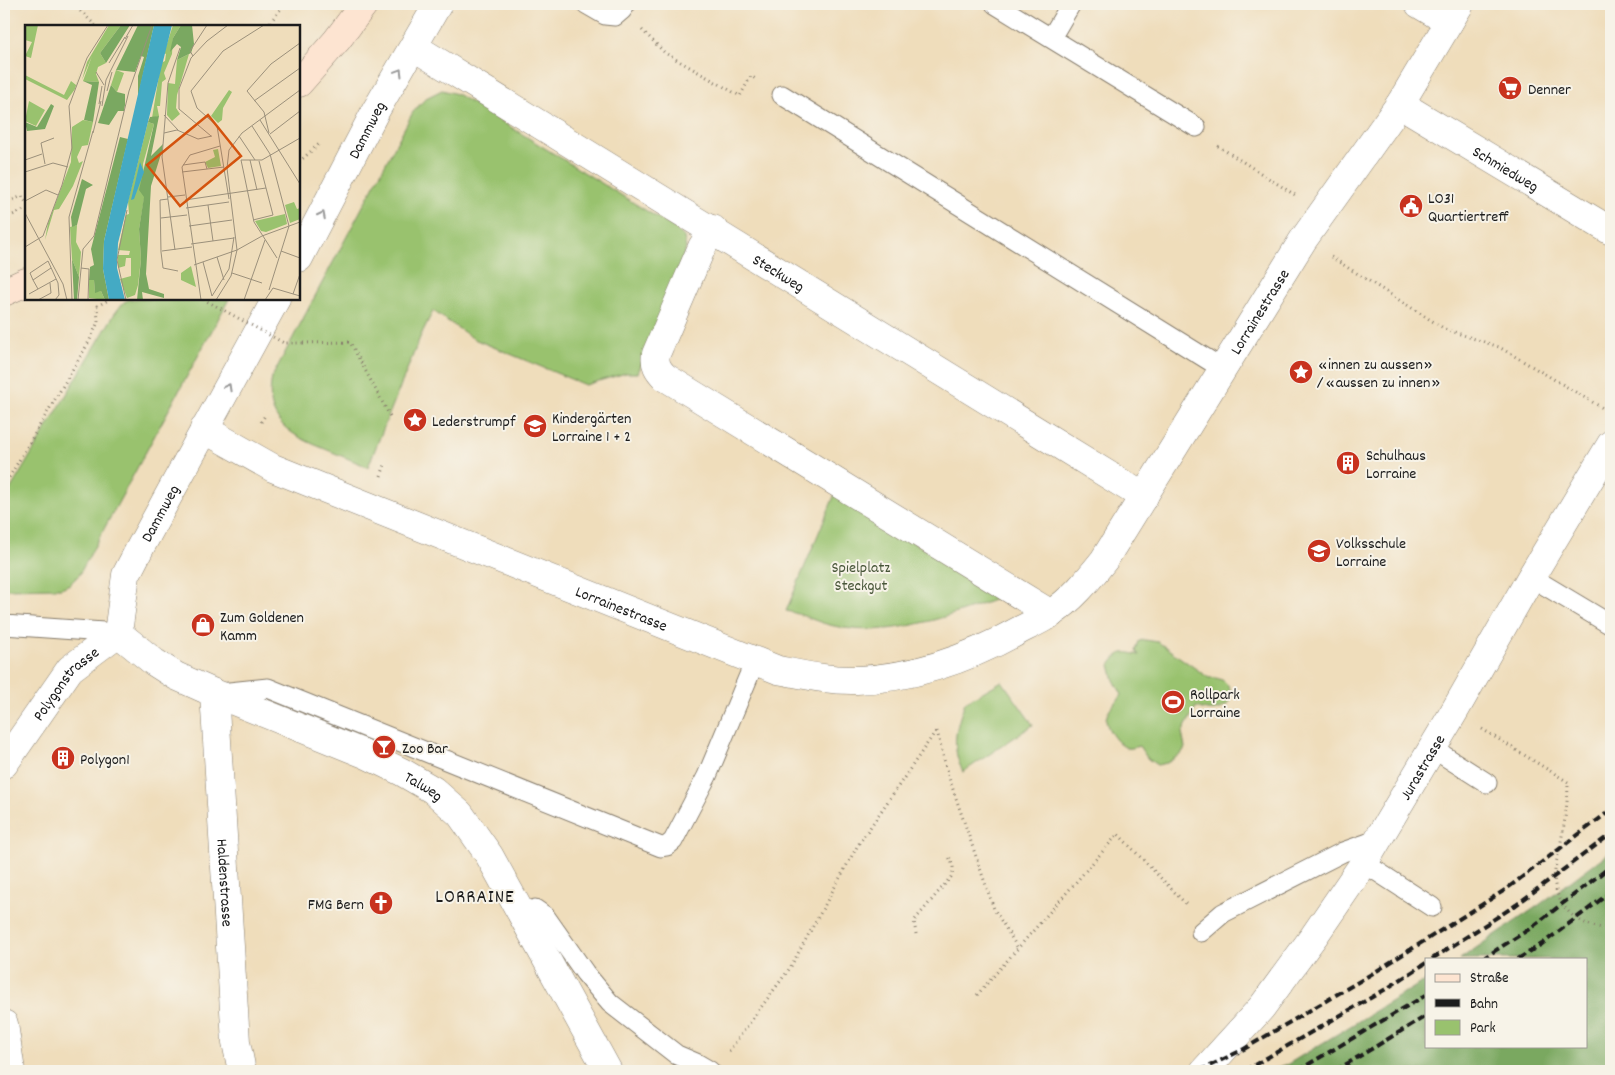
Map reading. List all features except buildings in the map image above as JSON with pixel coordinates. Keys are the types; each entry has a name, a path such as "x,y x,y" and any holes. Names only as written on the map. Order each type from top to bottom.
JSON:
{"main road":[{"path":"300,81 337,40 364,4"},
{"path":"4,292 25,282"}],"street":[{"name":"Dammweg","path":"300,256 376,110 438,4"},
{"path":"1419,4 1454,13"},
{"name":"Lorrainestrasse","path":"204,429 273,468 778,670 822,678 858,680 897,675 962,659 1001,641 1051,614 1075,593 1104,560 1303,240 1400,104 1454,13"},
{"name":"Steckweg","path":"414,46 1144,497"},
{"name":"Schmiedweg","path":"1400,104 1611,231"},
{"path":"713,230 702,247 656,354 655,361 658,369 666,377 1051,614"},
{"name":"Dammweg","path":"118,634 126,575 140,546 275,300"},
{"name":"Jurastrasse","path":"1204,1071 1262,1007 1314,936 1370,852 1454,712 1531,577 1608,457"},
{"name":"Talweg","path":"118,634 154,662 176,676 365,754 433,790 460,814 489,855 608,1071"},
{"name":"Polygonstrasse","path":"4,764 70,669 118,634"},
{"name":"Haldenstrasse","path":"214,693 236,1042 242,1071"},
{"path":"4,1024 11,1071"}],"lane":[{"path":"586,4 604,15 615,16 624,7"},
{"path":"996,4 1196,127"},
{"path":"1051,38 1072,4"},
{"path":"782,95 1223,369"},
{"path":"1531,577 1611,625"},
{"path":"4,625 118,634"},
{"path":"214,693 268,688 661,847 667,846 674,841 707,776 754,661"},
{"path":"1432,748 1488,783"},
{"path":"1204,929 1223,913 1342,852 1370,852 1432,907"},
{"path":"522,914 535,909 545,916 585,973 610,1003 677,1055 710,1071"}],"path":[{"path":"74,4 95,25"},
{"path":"268,25 285,4"},
{"path":"624,7 665,53 740,96 751,76 782,95"},
{"path":"1215,144 1323,213"},
{"path":"4,204 22,196 25,200"},
{"path":"4,219 25,209"},
{"path":"1303,240 1445,329 1499,347 1598,405"},
{"path":"4,486 90,340 98,322 97,306 108,300"},
{"path":"205,300 284,343 350,342 391,418"},
{"path":"380,478 386,462"},
{"path":"1454,712 1568,782 1568,802 1556,863 1555,884 1558,896 1568,911 1581,922 1594,927 1611,928"},
{"path":"745,1028 790,968 858,845 936,731 947,772 994,909 1019,950"},
{"path":"978,996 1118,834 1204,929"},
{"path":"916,934 914,921 954,871 954,864 948,856"}],"green space":[{"path":"442,90 457,94 676,229 684,237 686,249 638,373 626,373 585,385 474,339 433,311 421,335 368,467 312,444 290,432 276,415 272,405 270,392 272,377 413,112 426,98"},
{"path":"128,300 228,300 79,575 70,584 61,588 4,589 4,500 115,313"},
{"name":"Spielplatz Steckgut","path":"835,494 1002,597 920,624 877,630 834,626 786,611"},
{"name":"Rollpark Lorraine","path":"1139,641 1158,642 1209,678 1224,681 1231,693 1228,704 1220,709 1208,710 1196,707 1182,733 1185,748 1181,754 1167,763 1157,765 1148,759 1139,746 1128,748 1120,744 1110,732 1106,719 1110,709 1122,695 1114,680 1110,665 1122,653 1139,655 1136,651"},
{"path":"1002,681 1033,725 963,772 957,754 956,737 965,702"},
{"path":"1611,851 1611,1071 1266,1071 1288,1064 1425,981 1425,1048 1588,1048 1588,958 1461,958 1539,905"}],"railway":[{"path":"1199,1071 1244,1049 1375,972 1505,890 1611,810"},
{"path":"1434,958 1516,905 1611,834"},
{"path":"1484,958 1531,928 1611,866"},
{"path":"1520,958 1542,944 1611,892"},
{"path":"1244,1071 1386,989 1425,964"},
{"path":"1297,1071 1425,996"},
{"path":"1335,1071 1425,1017"}],"place":[{"name":"Denner","path":"1510,88"},
{"name":"LO31 Quartiertreff","path":"1411,206"},
{"name":"«innen zu aussen» ⁄ «aussen zu innen»","path":"1301,372"},
{"name":"Lederstrumpf","path":"415,420"},
{"name":"Kindergärten Lorraine 1 + 2","path":"535,426"},
{"name":"Schulhaus Lorraine","path":"1348,463"},
{"name":"Volksschule Lorraine","path":"1319,551"},
{"name":"Zum Goldenen Kamm","path":"203,625"},
{"name":"Rollpark Lorraine","path":"1173,702"},
{"name":"Zoo Bar","path":"384,747"},
{"name":"Polygon1","path":"63,758"},
{"name":"FMG Bern","path":"381,903"}],"district":[{"name":"LORRAINE","path":"475,895"}]}
